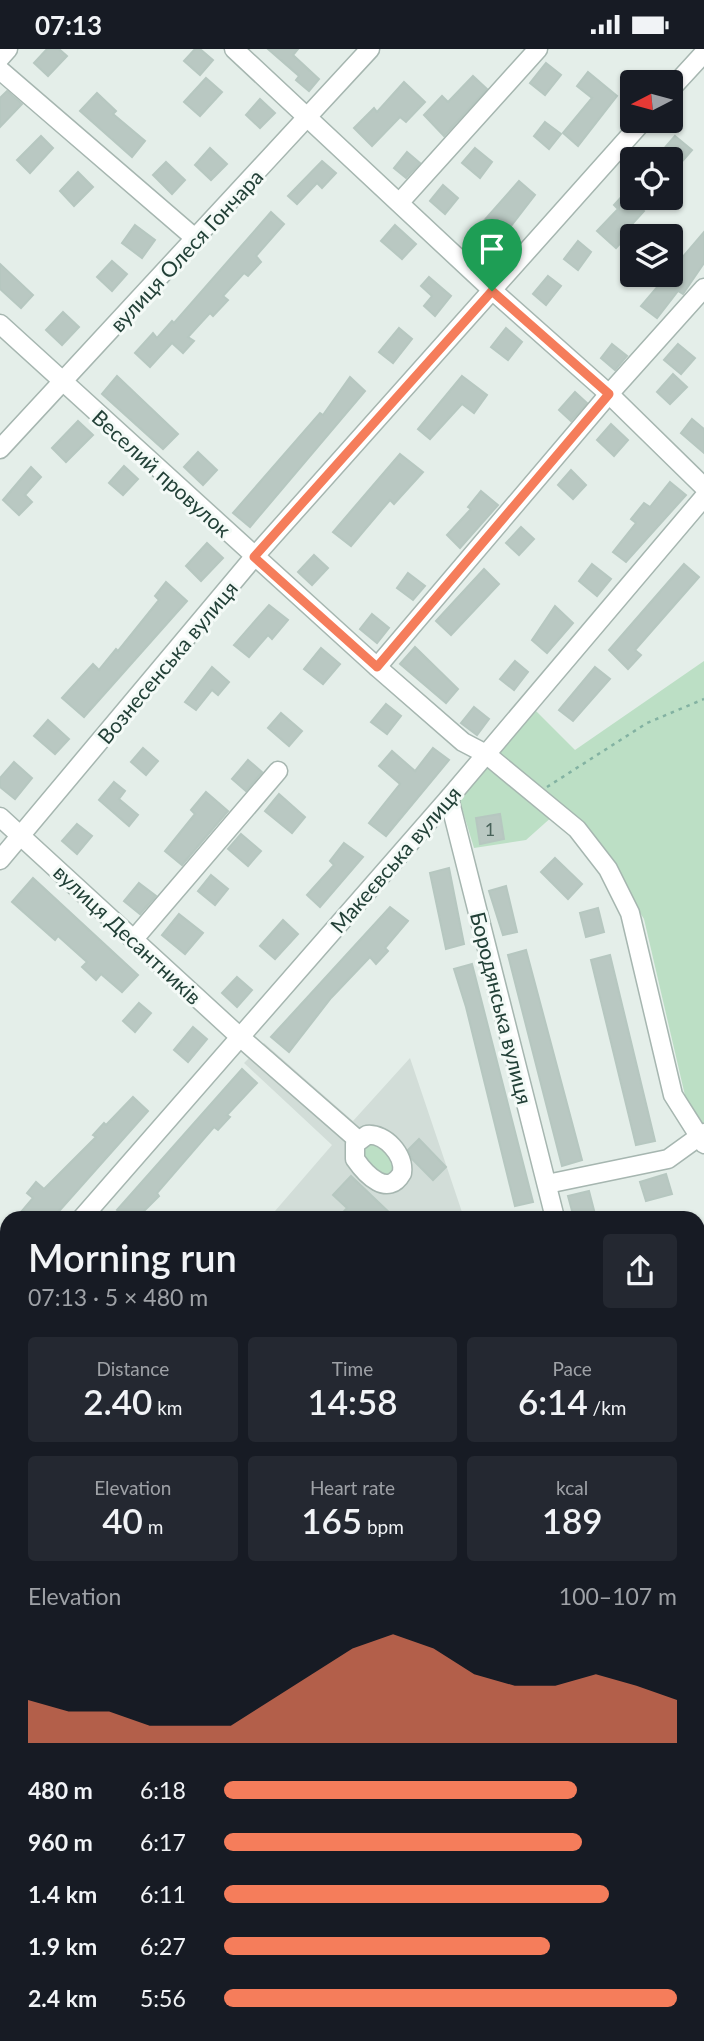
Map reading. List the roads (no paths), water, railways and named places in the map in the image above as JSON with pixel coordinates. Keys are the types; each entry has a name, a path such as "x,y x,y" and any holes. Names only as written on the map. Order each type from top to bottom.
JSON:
{"street":[{"path":"0,58 8,49"},
{"path":"234,49 492,291 609,394 704,487"},
{"name":"вулиця Олеся Гончара","path":"0,449 64,383 370,49"},
{"path":"400,202 538,49"},
{"path":"683,76 704,53"},
{"path":"0,70 196,239"},
{"name":"Вознесенська вулиця","path":"0,860 254,557 632,133"},
{"path":"377,667 609,394 704,288"},
{"name":"Веселий провулок","path":"0,324 377,667 463,742 486,754 577,829 607,869 630,913 673,1095 702,1137"},
{"name":"Макеєвська вулиця","path":"88,1211 449,798 704,497"},
{"path":"134,939 278,771"},
{"name":"Бородянська вулиця","path":"449,798 553,1211"},
{"name":"вулиця Десантників","path":"0,817 240,1037 358,1140"},
{"path":"547,1184 668,1159 702,1137"}]}
